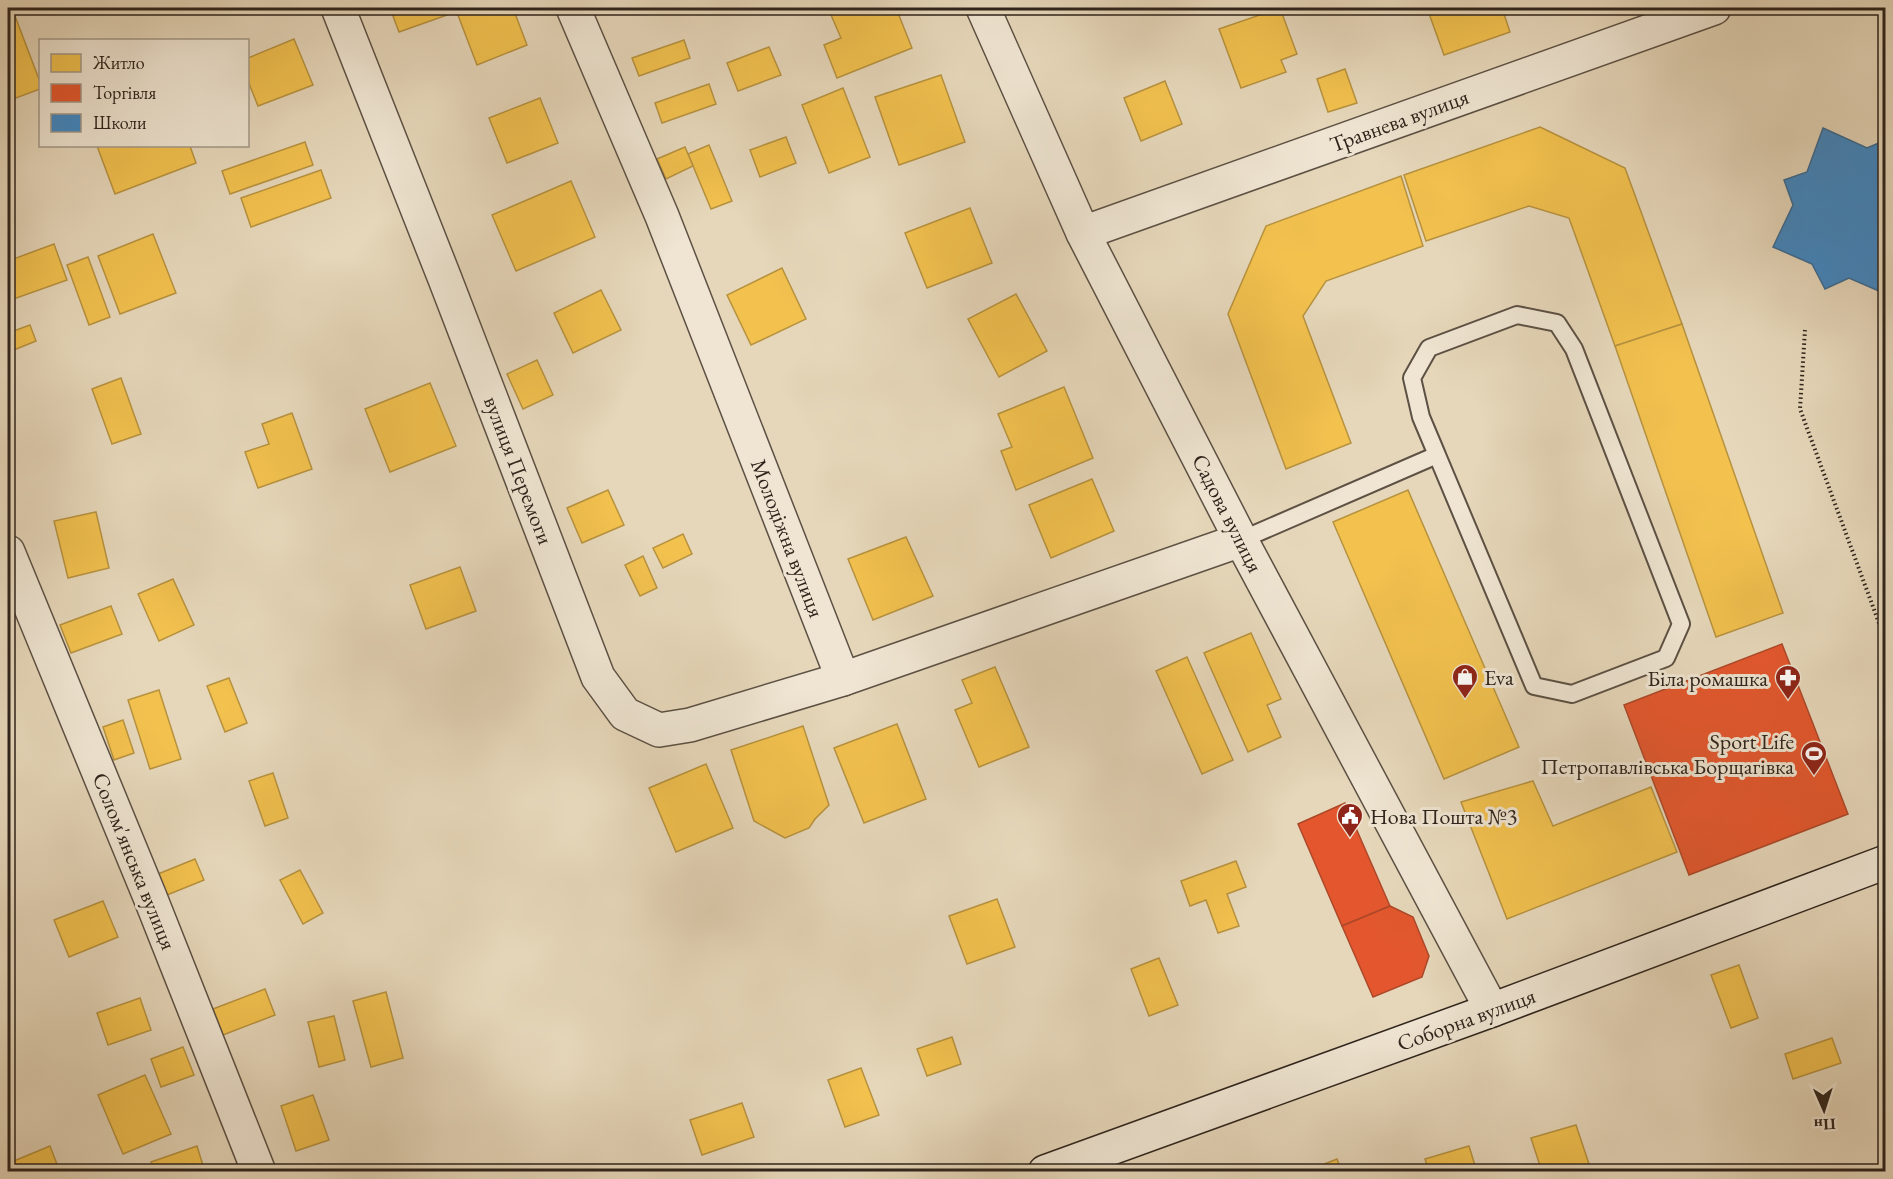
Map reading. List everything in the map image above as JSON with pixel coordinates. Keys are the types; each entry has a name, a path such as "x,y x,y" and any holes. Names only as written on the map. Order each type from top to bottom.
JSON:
{"street":[{"name":"вулиця Перемоги","path":"338,8 598,677 625,714 659,730 690,725 843,679"},
{"name":"Молодіжна вулиця","path":"573,8 662,216 843,679"},
{"name":"Садова вулиця","path":"983,8 1083,233 1241,540 1492,1010"},
{"name":"Травнева вулиця","path":"1083,233 1714,8"},
{"path":"843,679 1241,540"},
{"name":"Солом'янська вулиця","path":"8,552 150,897 259,1172"},
{"name":"Соборна вулиця","path":"1045,1172 1492,1010 1886,862"}],"lane":[{"path":"1517,315 1557,323 1574,349 1681,624 1666,658 1572,694 1534,686 1437,455 1421,417 1412,378 1429,348 1517,315"},
{"path":"1241,540 1437,455"}],"path":[{"path":"1805,330 1800,409 1886,642"}],"building: Житло":[{"path":"8,8 12,8 39,79 39,89 8,101"},
{"path":"390,8 445,8 447,15 399,32"},
{"path":"513,8 527,45 477,65 456,10"},
{"path":"828,8 896,8 912,48 837,78 824,45 841,38"},
{"path":"1280,8 1297,54 1281,60 1286,72 1241,88 1219,29"},
{"path":"1427,8 1502,8 1510,32 1444,55"},
{"path":"294,39 313,85 258,106 249,84 249,58"},
{"path":"684,40 690,58 639,76 632,58"},
{"path":"769,47 781,75 738,91 727,63"},
{"path":"1345,69 1357,103 1328,112 1317,79"},
{"path":"941,75 965,142 899,165 875,97"},
{"path":"1165,81 1182,124 1141,141 1124,98"},
{"path":"709,84 716,104 662,123 655,103"},
{"path":"843,88 870,157 829,173 802,105"},
{"path":"540,98 558,143 507,163 489,118"},
{"path":"1540,127 1625,168 1682,324 1615,346 1569,218 1529,206 1426,241 1404,175"},
{"path":"786,137 796,163 760,177 750,150"},
{"path":"305,142 313,165 230,194 222,171"},
{"path":"709,145 732,201 711,209 688,154"},
{"path":"97,147 190,147 196,163 115,194"},
{"path":"685,147 693,166 666,179 657,159"},
{"path":"321,170 331,198 251,227 241,198"},
{"path":"1401,176 1423,246 1326,281 1303,316 1351,443 1286,469 1228,314 1266,226"},
{"path":"571,181 595,237 516,271 492,215"},
{"path":"970,208 992,263 927,288 905,233"},
{"path":"153,234 176,293 120,314 98,256"},
{"path":"54,244 67,280 8,301 8,261"},
{"path":"88,257 110,317 89,325 67,265"},
{"path":"782,268 806,319 751,345 727,295"},
{"path":"601,290 621,330 573,353 554,313"},
{"path":"1016,294 1047,351 999,377 968,319"},
{"path":"1682,324 1783,613 1716,637 1615,346"},
{"path":"30,325 36,341 9,352 13,363 8,365 8,333"},
{"path":"537,360 553,395 523,409 507,374"},
{"path":"121,378 141,434 112,444 92,389"},
{"path":"430,383 456,446 390,472 365,409"},
{"path":"1064,387 1093,458 1016,490 1001,451 1012,447 998,414"},
{"path":"292,413 312,469 258,488 245,452 269,444 262,424"},
{"path":"1092,479 1114,531 1051,558 1029,505"},
{"path":"608,490 624,525 582,543 567,508"},
{"path":"1408,490 1519,747 1444,779 1333,522"},
{"path":"96,512 109,568 68,578 54,521"},
{"path":"683,534 692,554 663,568 653,548"},
{"path":"906,537 933,596 873,620 848,559"},
{"path":"643,556 657,588 640,596 625,565"},
{"path":"460,567 476,611 426,629 410,585"},
{"path":"173,579 194,625 159,641 138,594"},
{"path":"111,606 122,634 71,653 60,625"},
{"path":"1251,633 1281,699 1267,705 1281,737 1248,752 1204,653"},
{"path":"1187,657 1233,760 1202,774 1156,671"},
{"path":"995,667 1029,747 979,767 955,710 972,703 962,680"},
{"path":"229,678 247,723 225,732 207,686"},
{"path":"159,690 181,759 150,769 128,700"},
{"path":"123,720 134,753 114,760 103,727"},
{"path":"897,724 926,799 864,823 834,748"},
{"path":"803,726 829,805 809,828 785,838 754,821 731,750"},
{"path":"706,764 733,828 676,852 649,788"},
{"path":"273,773 288,818 265,826 249,781"},
{"path":"1533,781 1553,826 1651,787 1677,852 1507,919 1461,802"},
{"path":"195,859 204,880 167,895 158,874"},
{"path":"1236,861 1246,887 1227,894 1239,926 1218,933 1206,900 1190,906 1181,881"},
{"path":"300,870 323,913 303,924 280,880"},
{"path":"997,899 1015,947 967,964 949,916"},
{"path":"103,901 118,937 69,957 54,920"},
{"path":"1159,958 1178,1005 1149,1016 1131,969"},
{"path":"1739,965 1758,1018 1731,1028 1711,975"},
{"path":"265,989 275,1015 223,1035 213,1009"},
{"path":"386,992 403,1058 371,1067 353,1001"},
{"path":"140,998 151,1030 108,1045 97,1013"},
{"path":"334,1016 345,1060 319,1067 308,1022"},
{"path":"952,1037 961,1064 927,1076 917,1049"},
{"path":"1832,1038 1841,1063 1793,1079 1785,1054"},
{"path":"183,1047 194,1075 161,1087 151,1059"},
{"path":"861,1068 879,1115 845,1127 828,1080"},
{"path":"145,1075 171,1134 123,1154 98,1095"},
{"path":"313,1095 329,1140 296,1151 281,1106"},
{"path":"742,1103 754,1137 702,1155 690,1120"},
{"path":"1576,1125 1589,1164 1563,1172 1542,1172 1531,1138"},
{"path":"50,1146 60,1172 13,1172 9,1163"},
{"path":"197,1146 205,1172 155,1172 151,1162"},
{"path":"1469,1146 1477,1172 1429,1172 1425,1159"},
{"path":"1337,1159 1342,1172 1304,1172"},
{"path":"320,1164 322,1172 297,1172"}],"building: Торгівля":[{"path":"1782,644 1848,814 1689,875 1624,705"},
{"path":"1345,803 1390,906 1342,926 1298,824"},
{"path":"1390,906 1413,917 1429,956 1422,977 1373,997 1342,926"}],"building: Школи":[{"path":"1823,128 1867,148 1886,140 1886,294 1849,278 1825,289 1812,264 1773,247 1793,205 1784,180 1807,172"}],"place":[{"name":"Eva","path":"1465,700"},
{"name":"Біла ромашка","path":"1788,701"},
{"name":"Sport Life Петропавлівська Борщагівка","path":"1814,777"},
{"name":"Нова Пошта №3","path":"1350,839"}]}
